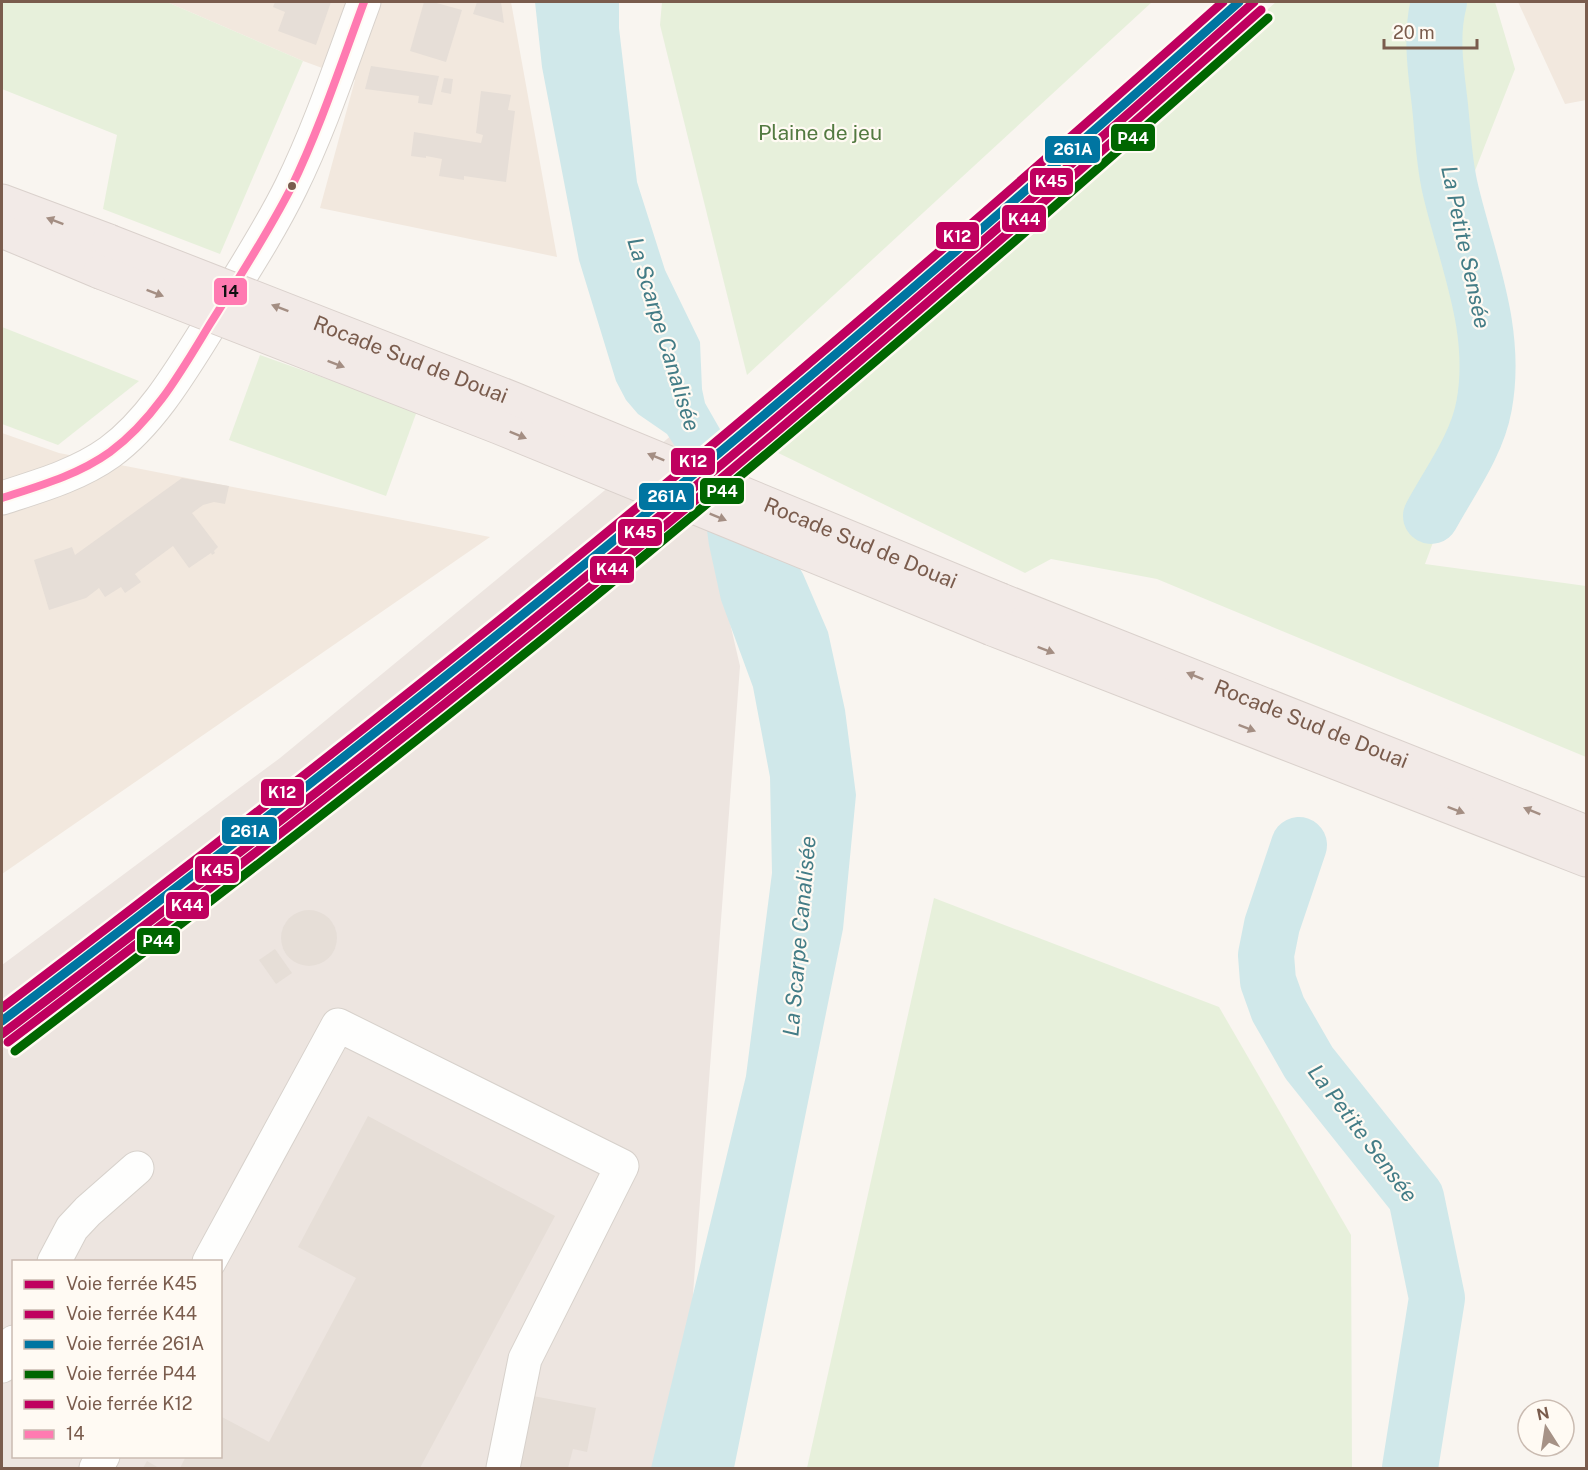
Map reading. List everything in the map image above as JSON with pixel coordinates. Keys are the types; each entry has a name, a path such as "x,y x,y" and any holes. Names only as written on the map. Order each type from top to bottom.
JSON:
{"highway":[{"name":"Rocade Sud de Douai","path":"2,201 105,257 498,427 1587,832"},
{"name":"Rocade Sud de Douai","path":"2,231 105,257"},
{"name":"Rocade Sud de Douai","path":"997,614 1587,861"}],"street":[{"path":"2,498 93,464 131,434 147,417 193,351 266,234 301,165 364,2"},
{"path":"210,1260 338,1025 622,1166 525,1359 503,1468"},
{"path":"55,1260 72,1228 137,1168"},
{"path":"2,1366 12,1346"}],"shaded area":[{"path":"167,2 511,2 557,257 320,208 355,80 303,61"},
{"path":"1518,2 1586,2 1586,100 1565,104"},
{"path":"684,425 740,666 680,1468 2,1468 2,965 280,758"},
{"path":"2,433 59,453 490,537 2,874"}],"green space":[{"path":"2,2 167,2 303,61 220,254 103,209 117,135 2,89"},
{"name":"Plaine de jeu","path":"662,2 1152,2 747,375 660,25"},
{"path":"1276,2 1495,2 1515,69 1467,191 1502,356 1425,564 1586,586 1586,757 1157,579 1051,559 1025,573 766,447"},
{"path":"2,327 139,381 58,445 2,424"},
{"path":"260,355 417,411 386,496 229,440"},
{"path":"934,898 1219,1007 1351,1235 1352,1468 807,1468"}],"water":[{"name":"La Scarpe Canalisée","path":"535,2 619,2 619,28 637,182 665,270 700,342 702,389 705,403 803,574 828,632 845,710 856,795 843,929 734,1468 651,1468 746,1076 772,873 770,777 753,687 721,600 705,516 676,448 667,434 638,414 626,400 616,381 579,260 542,67"}],"building":[{"path":"275,2 331,2 316,45 278,31 285,12 273,7"},
{"path":"424,2 433,2 462,10 446,62 410,51"},
{"path":"477,2 501,2 504,23 473,14"},
{"path":"371,66 439,76 432,105 418,103 419,96 365,89"},
{"path":"444,78 453,79 451,94 441,92"},
{"path":"481,91 511,95 508,110 515,111 506,182 464,176 464,180 439,176 442,159 411,156 414,132 481,143 483,135 476,133"},
{"path":"182,478 229,486 225,504 214,502 203,505 192,513 218,547 215,553 212,555 211,553 189,568 173,546 135,574 141,582 125,593 121,587 105,597 99,588 86,598 49,610 34,560 72,547 75,555"},
{"path":"303,910 315,910 325,914 333,922 337,938 333,954 325,962 315,966 303,966 293,962 285,954 281,944 281,932 285,922 293,914"},
{"path":"275,949 292,973 276,984 259,960"},
{"path":"368,1116 555,1216 420,1468 180,1468 185,1458 222,1458 222,1417 269,1442 356,1278 298,1247"},
{"path":"528,1395 596,1408 587,1452 573,1449 568,1468 513,1468"},
{"path":"147,1461 159,1468 143,1468"}],"waterway":[{"name":"La Petite Sensée","path":"1431,516 1475,435 1484,406 1487,378 1487,351 1479,298 1448,180 1434,49 1439,2"},
{"name":"La Petite Sensée","path":"1299,845 1272,925 1266,955 1268,981 1278,1009 1309,1063 1416,1197 1437,1298 1410,1468"}],"rail line":[{"name":"K12","path":"2,1008 317,765 627,516 927,262 1223,2"},
{"name":"261A","path":"2,1021 321,775 635,523 940,265 1239,2"},
{"name":"K45","path":"2,1034 326,785 643,530 951,269 1254,2"},
{"name":"K44","path":"8,1042 332,793 650,538 958,277 1261,10"},
{"name":"P44","path":"15,1051 338,802 577,611 888,351 1268,18"}],"transit line":[{"name":"14","path":"2,498 58,479 98,460 126,439 154,410 189,359 252,257 291,188 321,119 364,2"}]}
